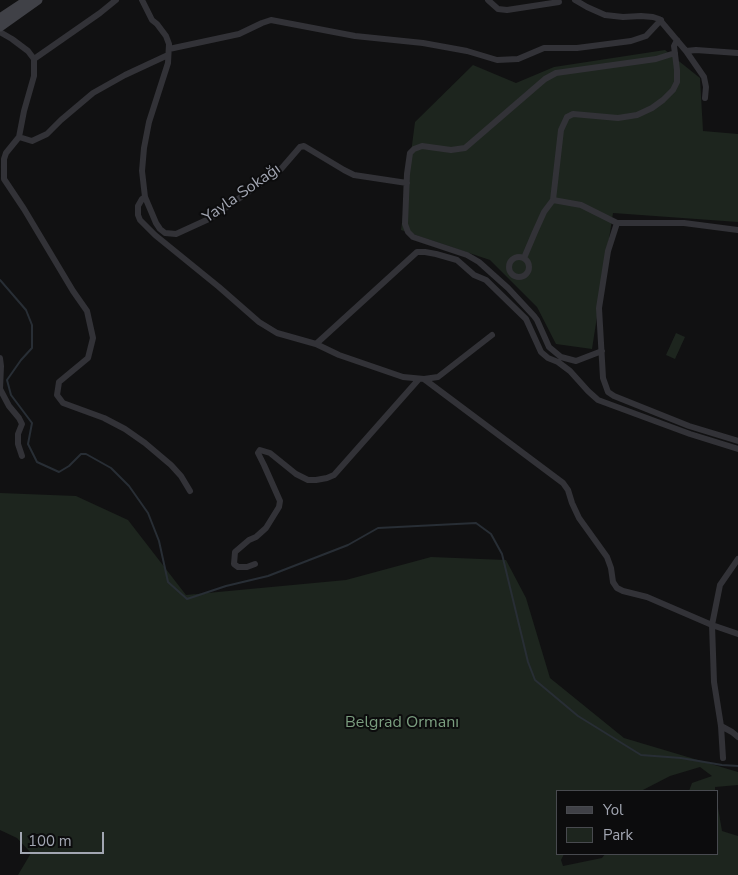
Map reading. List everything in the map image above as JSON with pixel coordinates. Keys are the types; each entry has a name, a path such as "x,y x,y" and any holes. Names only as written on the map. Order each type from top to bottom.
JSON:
{"main road":[{"path":"0,18 27,0"},
{"path":"0,27 38,0"}],"street":[{"path":"34,59 116,0"},
{"path":"142,0 152,20 166,36 169,52"},
{"path":"488,0 498,9 507,10 530,3 558,2"},
{"path":"575,0 605,15 653,17 661,20 686,51 705,79 705,98"},
{"path":"19,137 32,141 47,134 93,93 169,52 239,34 271,20 355,36 423,43 467,51 497,60 518,59 544,48 577,48 631,41 646,36 661,20"},
{"path":"0,32 28,51 34,59 34,76 19,137 6,153 4,159 4,179 87,311 94,338 88,358 59,382 57,395 64,403 104,418 125,429 145,443 176,470 190,492"},
{"path":"524,258 538,225 552,200 562,130 567,117 573,114 618,118 637,115 652,108 673,90 677,82 674,46 677,40"},
{"path":"686,51 696,50 738,54"},
{"name":"Yayla Sokağı","path":"169,52 168,63 149,122 142,171 145,196 156,223 165,233 176,234 219,213 281,169 300,147 304,146 354,175 406,183"},
{"path":"602,351 576,361 561,357 549,347 538,320 508,288 474,259 413,237 408,232 405,224 406,183 410,153 422,146 451,150 465,148 550,75 656,59 674,53"},
{"path":"145,196 138,206 140,220 155,235 259,322 277,332 316,344 338,355 403,377 422,379 438,377 492,335"},
{"path":"552,200 581,205 617,223 684,223 738,230"},
{"path":"617,223 608,251 599,308 603,378 608,392 689,426 738,441"},
{"path":"316,344 417,252 436,254 458,260 474,275 486,280 526,319 541,352 570,371 598,400 690,434 738,449"},
{"path":"517,257 524,258 528,263 529,270 526,275 519,278 516,277 509,270 510,264 517,257"},
{"path":"508,288 516,277"},
{"path":"0,358 0,389 22,424 18,434 18,444 22,456"},
{"path":"255,564 247,567 238,567 234,564 235,552 266,528 279,507 280,501 258,453 260,450 270,453 296,474 308,480 327,478 334,475 422,379"},
{"path":"422,379 566,486 576,513 607,557 613,582 617,588 647,597 738,634"},
{"path":"723,758 721,726 714,682 712,625 720,585 738,559"},
{"path":"721,726 738,736"}],"green space":[{"path":"665,50 700,78 703,131 738,134 738,222 613,213 592,349 556,344 537,307 490,260 401,230 415,122 473,65 516,83 554,67"},
{"path":"676,333 685,337 675,359 666,355"},
{"name":"Belgrad Ormanı","path":"0,493 76,496 128,520 186,595 346,580 431,557 506,560 526,598 550,678 624,738 738,772 738,785 715,787 715,790 689,790 692,783 712,776 700,767 670,776 643,790 556,790 556,855 564,855 561,860 563,866 602,858 604,855 718,855 718,808 722,831 738,836 738,875 18,875 31,853 17,838 0,830"}],"waterway":[{"path":"0,280 26,310 32,325 32,348 7,380 11,395 32,423 28,444 37,462 59,472 69,466 81,454 86,454 111,468 129,486 148,513 159,541 168,582 187,599 226,586 268,576 348,545 378,528 476,523 491,534 502,554 528,662 535,680 578,716 641,755 681,758 738,766"}]}
